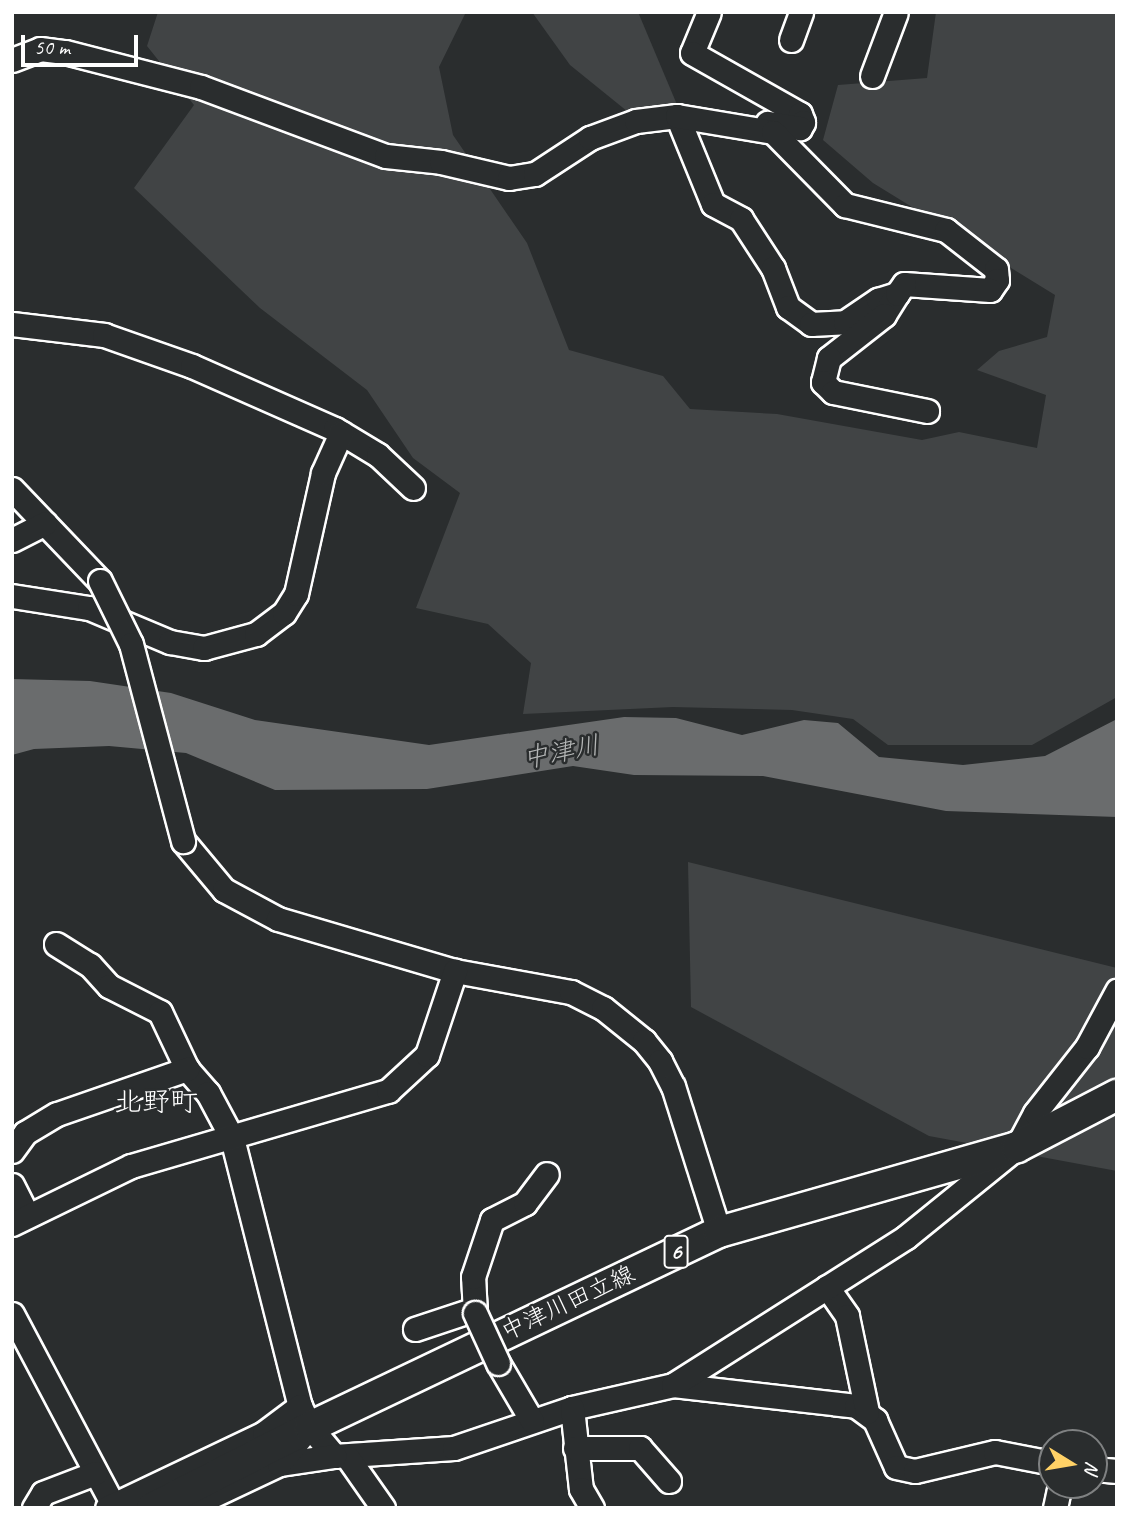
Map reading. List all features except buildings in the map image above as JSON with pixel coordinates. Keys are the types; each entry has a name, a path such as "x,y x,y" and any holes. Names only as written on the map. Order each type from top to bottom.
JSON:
{"main road":[{"name":"中津川田立線","path":"152,1508 267,1461 305,1416 719,1231 1017,1147 1117,1095"}],"street":[{"path":"709,12 692,53 800,114 803,122 800,128 773,122 753,128"},
{"path":"791,40 801,12"},
{"path":"872,76 896,12"},
{"path":"12,60 40,49 65,52 201,87 386,156 442,162 509,178 535,174 590,138 636,121 677,116 753,128 785,138 845,205 946,230 996,269 998,280 990,290 904,284 884,315 829,358 823,382 833,392 927,411"},
{"path":"677,116 713,204 741,219 773,268 788,307 811,324 845,322 878,300 897,294"},
{"path":"12,324 104,335 140,346 341,433 377,455 413,488"},
{"path":"12,596 89,608 170,642 204,648 256,634 284,614 296,594 323,473 341,433"},
{"path":"12,489 100,581 131,643 183,841 223,890 278,919 455,971 571,992 603,1009 645,1041 673,1086 719,1231"},
{"path":"12,540 45,523"},
{"path":"56,944 90,965 109,986 160,1012 187,1069 208,1093 232,1138 305,1416 383,1508"},
{"path":"12,1185 20,1219 131,1167 388,1091 427,1055 455,971"},
{"path":"673,1385 938,1214 1017,1147 1035,1113 1087,1047 1117,991"},
{"path":"12,1150 25,1133 57,1114 187,1069"},
{"path":"531,1421 498,1363 475,1311 474,1276 492,1220 525,1203 547,1174"},
{"path":"827,1287 850,1326 867,1412 896,1467 915,1471 995,1452 1038,1460"},
{"path":"415,1329 475,1311"},
{"path":"12,1314 110,1506 305,1416"},
{"path":"186,1508 267,1461 454,1448 572,1408 673,1385 764,1393 856,1406 867,1412"},
{"path":"572,1408 581,1489 592,1508"},
{"path":"575,1448 639,1448 669,1481"},
{"path":"34,1508 43,1493 95,1474"}],"shaded area":[{"path":"158,12 466,12 439,67 453,135 527,243 569,350 663,376 690,409 777,414 922,440 959,432 1037,448 1046,395 977,370 999,351 1047,337 1055,295 873,183 823,140 838,85 927,78 936,12 1117,12 1117,697 1032,745 888,745 853,719 792,710 673,707 523,714 531,663 488,624 416,608 460,493 413,458 367,390 260,308 134,188 194,105 147,46"},
{"path":"532,12 638,12 678,107 638,120 570,65"},
{"path":"688,862 1117,968 1117,1171 929,1136 691,1007"}],"water":[{"name":"中津川","path":"12,679 90,681 171,693 255,720 429,745 624,717 676,718 742,735 804,720 838,723 879,757 963,765 1045,756 1117,719 1117,817 946,811 763,776 634,775 573,766 427,789 275,790 186,753 109,746 34,749 12,755"}],"district":[{"name":"北野町","path":"156,1102"}]}
